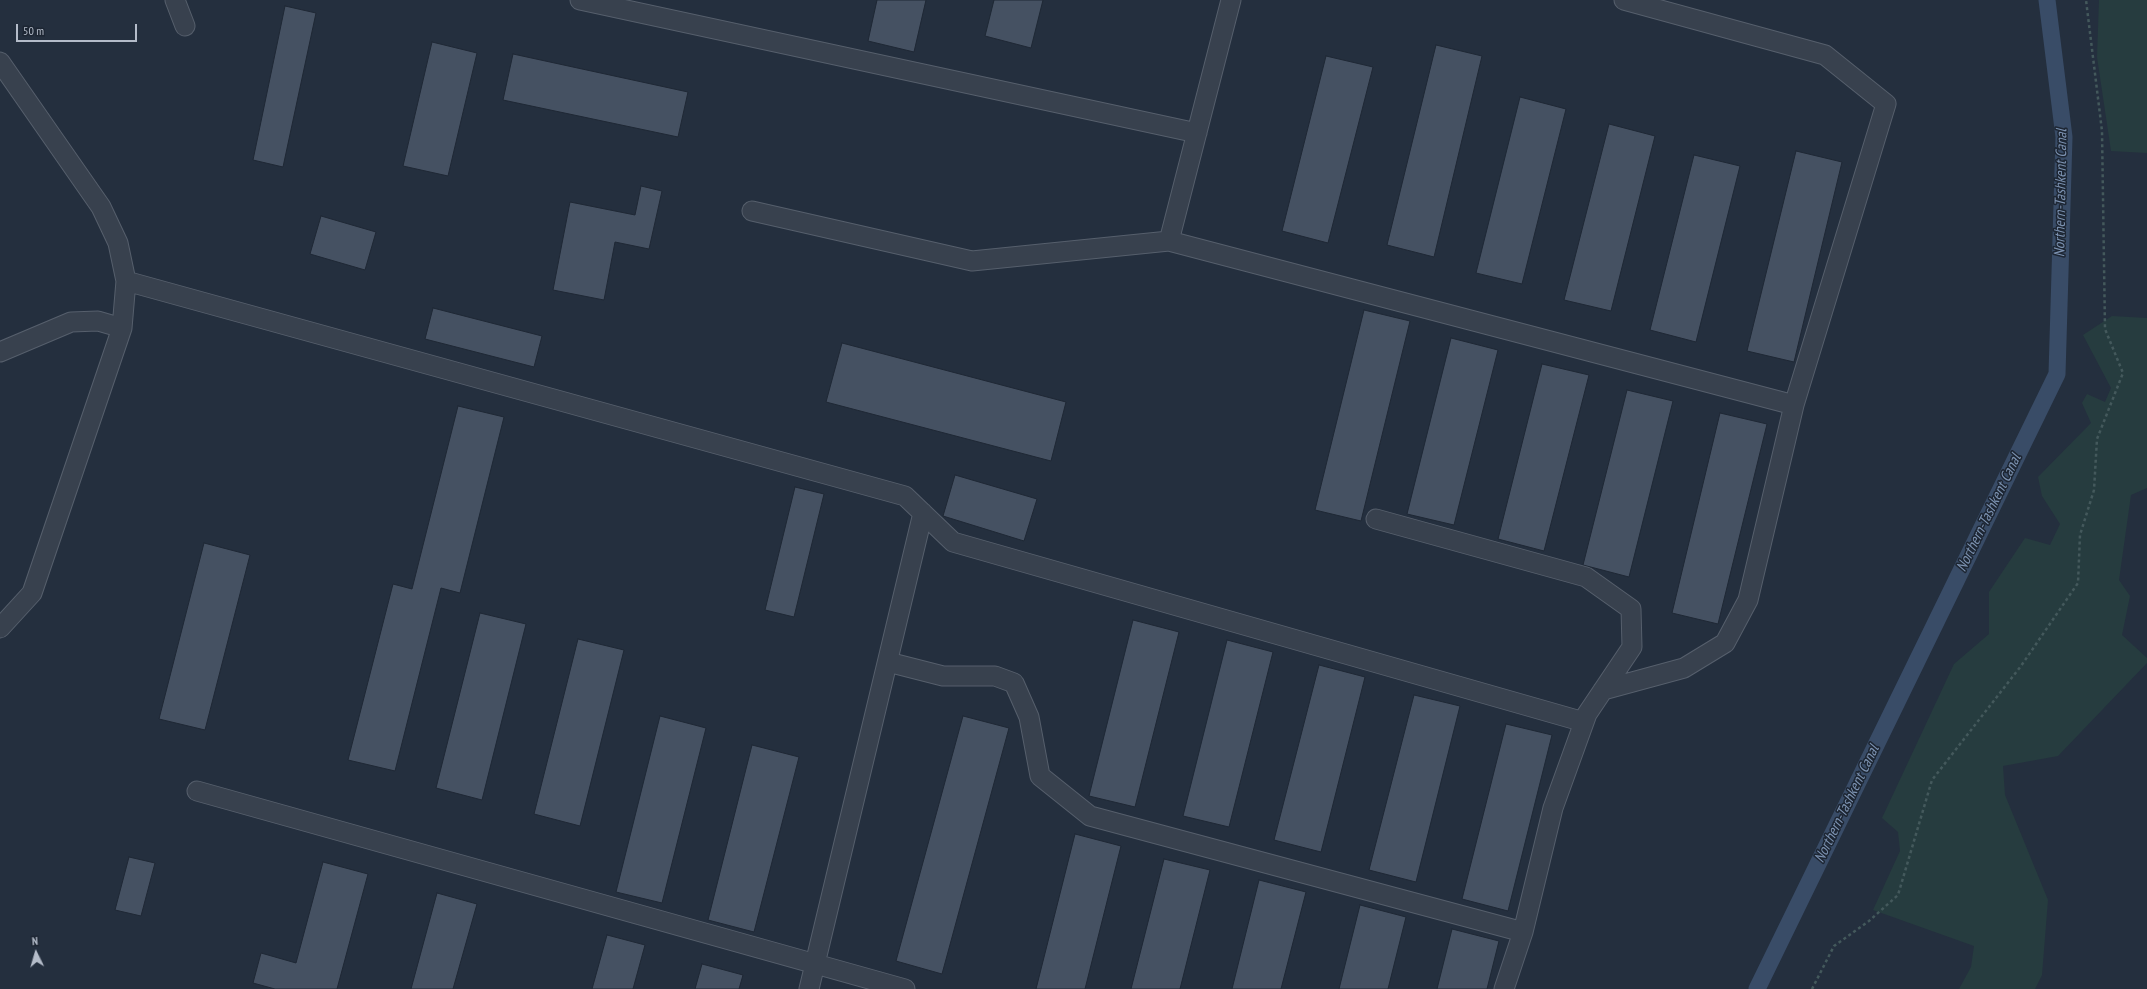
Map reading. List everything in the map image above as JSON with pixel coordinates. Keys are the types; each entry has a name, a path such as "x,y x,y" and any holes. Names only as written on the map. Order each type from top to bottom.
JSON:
{"street":[{"path":"175,0 185,26"},
{"path":"580,0 1196,133"},
{"path":"1169,242 1231,0"},
{"path":"1603,690 1684,668 1726,643 1748,600 1794,405 1886,104 1824,55 1624,0"},
{"path":"0,62 101,207 118,243 126,280 122,328 32,593 0,628"},
{"path":"752,211 972,261 1169,242 1794,405"},
{"path":"126,280 905,496 954,542 1584,722"},
{"path":"0,352 71,322 98,321 122,328"},
{"path":"809,989 923,513"},
{"path":"1376,519 1586,577 1631,609 1632,646 1587,714 1584,722 1553,808 1523,932 1504,989"},
{"path":"888,662 943,676 995,676 1014,683 1029,717 1040,776 1090,816 1523,932"},
{"path":"197,791 905,989"}],"path":[{"path":"1812,989 1834,946 1869,921 1898,895 1932,780 2020,666 2078,582 2080,535 2094,490 2097,439 2123,373 2106,330 2102,130 2086,0"}],"green space":[{"path":"2099,0 2147,0 2147,153 2111,151 2097,57"},
{"path":"2112,316 2147,318 2147,488 2131,495 2119,580 2130,596 2122,635 2147,658 2147,663 2058,756 2003,766 2005,795 2048,900 2042,975 2035,989 1959,989 1971,967 1974,946 1873,910 1900,851 1898,832 1882,818 1954,664 1989,634 1989,592 2025,538 2050,545 2060,524 2042,496 2038,477 2091,423 2082,403 2087,394 2105,402 2111,388 2083,335"}],"building":[{"path":"877,0 926,0 914,52 868,41"},
{"path":"994,0 1043,0 1031,48 985,36"},
{"path":"285,6 316,13 283,167 253,160"},
{"path":"432,42 477,53 448,176 403,166"},
{"path":"1436,45 1482,56 1434,257 1387,245"},
{"path":"513,54 688,92 678,137 503,100"},
{"path":"1326,56 1373,67 1328,243 1282,231"},
{"path":"1520,97 1566,109 1522,284 1476,273"},
{"path":"1609,124 1655,136 1611,311 1564,300"},
{"path":"1796,151 1842,162 1794,362 1747,351"},
{"path":"1694,155 1740,166 1696,342 1650,330"},
{"path":"641,186 662,191 649,249 615,242 604,300 553,290 570,202 635,215"},
{"path":"321,216 376,232 365,270 310,254"},
{"path":"433,308 542,336 534,367 425,339"},
{"path":"1364,310 1410,321 1361,521 1315,510"},
{"path":"1451,338 1498,350 1454,525 1407,514"},
{"path":"842,343 1066,402 1051,461 826,402"},
{"path":"1542,364 1589,375 1544,551 1498,539"},
{"path":"1627,390 1673,401 1629,577 1583,565"},
{"path":"458,406 504,417 460,593 441,588 395,771 348,760 393,584 412,589"},
{"path":"1720,413 1767,424 1718,624 1672,613"},
{"path":"955,475 1037,499 1024,541 943,516"},
{"path":"795,487 824,494 794,617 765,610"},
{"path":"204,543 250,555 205,730 159,719"},
{"path":"480,613 526,624 482,800 436,788"},
{"path":"1133,620 1179,632 1135,807 1089,796"},
{"path":"578,639 624,650 580,826 534,814"},
{"path":"1227,640 1273,652 1229,827 1183,816"},
{"path":"1319,665 1365,677 1321,852 1274,840"},
{"path":"1414,695 1460,706 1416,882 1369,870"},
{"path":"660,716 706,728 662,903 616,892"},
{"path":"963,716 1009,728 942,974 896,961"},
{"path":"1506,724 1552,735 1508,911 1462,899"},
{"path":"752,745 799,757 754,932 708,920"},
{"path":"1075,834 1121,846 1085,989 1036,989"},
{"path":"129,857 155,863 141,916 115,910"},
{"path":"1164,859 1210,870 1180,989 1131,989"},
{"path":"323,862 368,874 337,989 275,989 253,983 261,953 296,963"},
{"path":"1259,880 1306,892 1281,989 1232,989"},
{"path":"437,893 477,904 453,989 411,989"},
{"path":"1360,905 1406,917 1388,989 1339,989"},
{"path":"1452,929 1499,941 1487,989 1437,989"},
{"path":"607,935 645,945 633,989 592,989"},
{"path":"702,964 743,975 739,989 695,989"}],"waterway":[{"name":"Northern-Tashkent Canal","path":"1757,989 2057,374 2064,137 2047,0"}]}
